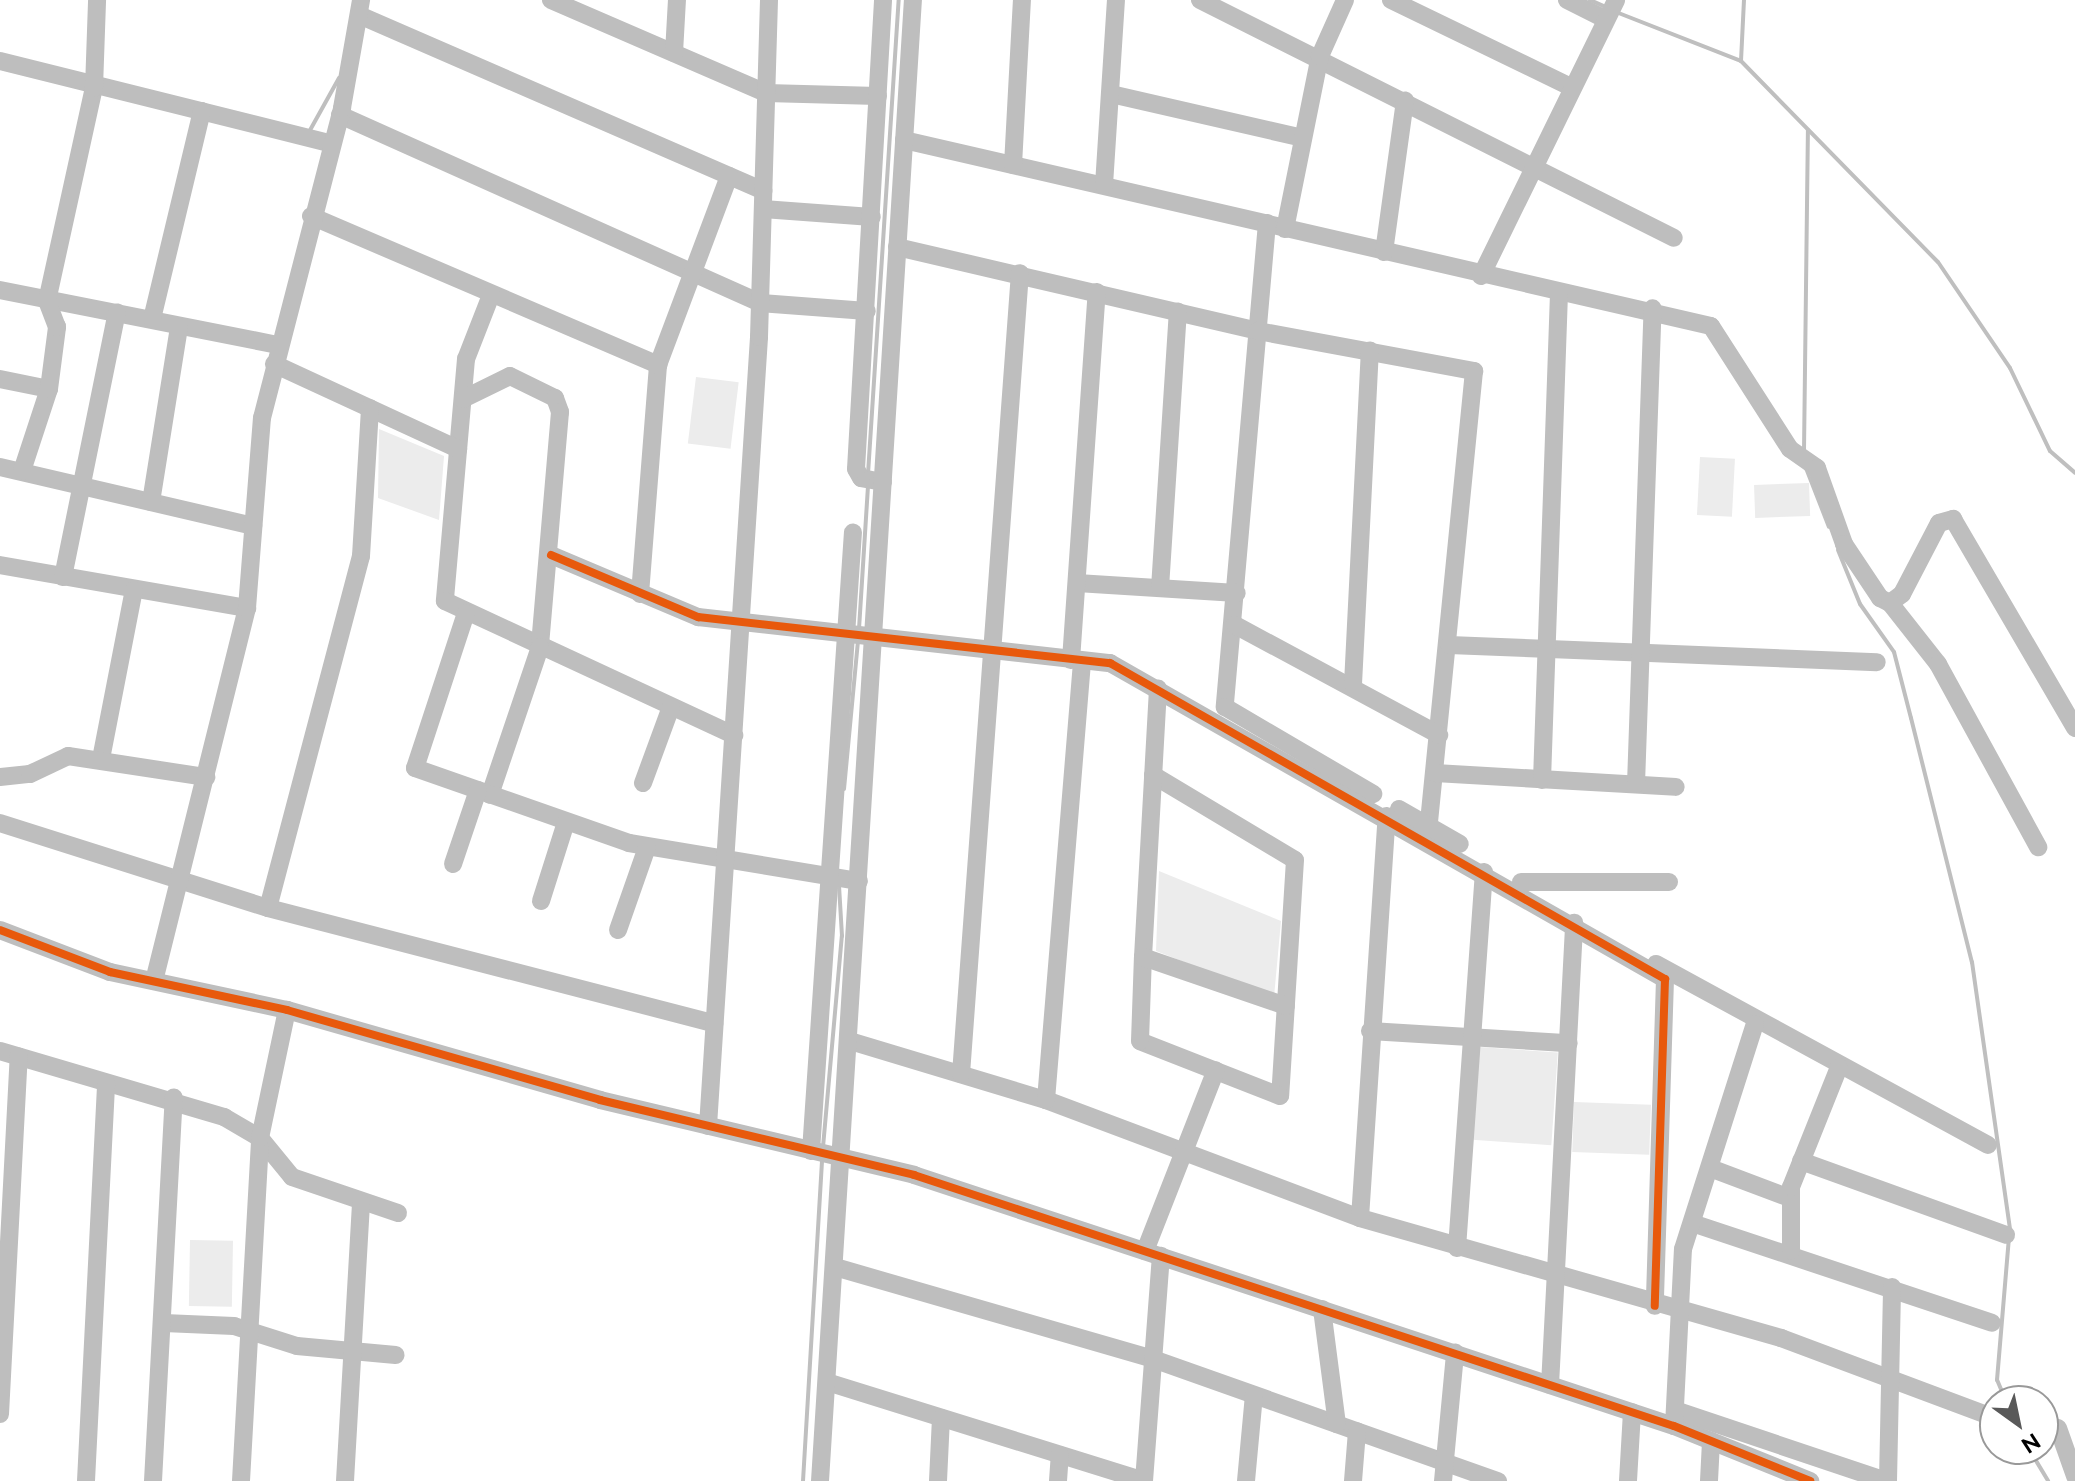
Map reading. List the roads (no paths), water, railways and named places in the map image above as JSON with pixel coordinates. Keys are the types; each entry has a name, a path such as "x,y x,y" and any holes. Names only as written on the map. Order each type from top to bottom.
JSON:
{"street":[{"path":"22,471 49,389 57,327 47,301 94,88 97,0"},
{"path":"551,0 766,93 878,96"},
{"path":"674,53 677,0"},
{"path":"708,1126 760,303 769,0"},
{"path":"883,0 856,469 861,478 883,482"},
{"path":"820,1481 843,1158 913,0"},
{"path":"1013,165 1022,0"},
{"path":"1104,185 1116,0"},
{"path":"1200,0 1320,56 1674,238"},
{"path":"1345,0 1320,56 1303,138 1276,226 1258,331 1235,625 1225,707 1429,825 1755,1024 1988,1145"},
{"path":"1391,0 1571,87"},
{"path":"1567,0 1603,18"},
{"path":"1481,276 1603,18 1615,13 1616,0"},
{"path":"154,981 182,882 247,608 253,526 274,364 340,115 360,7 729,176 763,200 871,226 898,241 1178,312 1258,331 1474,371 1429,825"},
{"path":"0,61 94,88 332,144"},
{"path":"1111,94 1303,138"},
{"path":"1384,252 1405,100"},
{"path":"152,319 202,111"},
{"path":"340,115 760,303 867,311"},
{"path":"904,140 1481,276 1559,293 1653,308 1711,326 1790,449 1817,468 1844,544 1938,664 2038,847"},
{"path":"640,594 658,365 729,176"},
{"path":"311,216 658,365"},
{"path":"961,1074 1020,273"},
{"path":"0,290 278,345"},
{"path":"1046,1100 1097,292"},
{"path":"1542,780 1559,293"},
{"path":"491,295 466,359 445,601 734,735"},
{"path":"1636,784 1653,308"},
{"path":"63,577 86,486 117,312"},
{"path":"1160,588 1178,312"},
{"path":"151,502 179,327"},
{"path":"1353,684 1370,350"},
{"path":"274,364 458,449"},
{"path":"453,864 540,647 551,555 559,404 510,376 463,399"},
{"path":"0,379 49,389"},
{"path":"268,908 361,556 370,408"},
{"path":"0,467 253,526"},
{"path":"1890,603 1939,523 1953,519 2075,728"},
{"path":"811,1151 853,532"},
{"path":"551,555 698,617 873,641 1110,663 1387,816 1665,979 1655,1306"},
{"path":"0,565 247,608"},
{"path":"1077,583 1237,593"},
{"path":"101,759 134,590"},
{"path":"466,613 415,768 566,822 647,847 725,863 859,881"},
{"path":"1235,625 1353,684 1439,735"},
{"path":"1449,645 1547,652 1877,662"},
{"path":"1153,775 1295,860 1280,1096 1140,1041 1143,957 1153,775 1158,688"},
{"path":"643,783 671,707"},
{"path":"0,777 30,774 68,756 206,777"},
{"path":"1435,773 1676,787"},
{"path":"1360,1218 1370,1031 1387,816"},
{"path":"541,901 566,822"},
{"path":"0,823 268,908 714,1023"},
{"path":"618,930 647,847"},
{"path":"1457,1248 1484,872"},
{"path":"1521,882 1669,882"},
{"path":"1550,1385 1574,923"},
{"path":"0,930 154,981 287,1010 708,1126 843,1158 1153,1254 1632,1412 1674,1418 1887,1481 1892,1287"},
{"path":"1143,957 1286,1006"},
{"path":"241,1481 260,1138 287,1010"},
{"path":"1674,1418 1678,1313 1692,1223 1755,1024"},
{"path":"1370,1031 1569,1043"},
{"path":"850,1041 1046,1100 1360,1218 1678,1313 1781,1338 1979,1412"},
{"path":"0,1051 106,1084 174,1098 260,1138 292,1177 361,1203 398,1213"},
{"path":"0,1414 19,1057"},
{"path":"1791,1251 1790,1198 1801,1161 1839,1067"},
{"path":"827,1382 1144,1481 1153,1359 1153,1254 1183,1152 1216,1070"},
{"path":"86,1481 106,1084"},
{"path":"153,1481 174,1098"},
{"path":"1801,1161 2006,1235"},
{"path":"1710,1168 1790,1198"},
{"path":"345,1481 361,1203"},
{"path":"1692,1223 1791,1251 1992,1323"},
{"path":"835,1267 1153,1359 1357,1431 1444,1472 1498,1481"},
{"path":"1322,1309 1337,1424"},
{"path":"164,1323 234,1326 248,1335 396,1355"},
{"path":"1444,1472 1455,1353"},
{"path":"1246,1481 1254,1395"},
{"path":"1628,1481 1632,1412"},
{"path":"938,1481 941,1418"},
{"path":"1674,1418 1711,1441 1784,1476 1810,1481"},
{"path":"1353,1481 1357,1431"},
{"path":"2059,1431 2075,1474"},
{"path":"1709,1481 1711,1441"},
{"path":"1058,1481 1060,1455"}],"waterway":[{"path":"868,474 899,0"},
{"path":"1590,0 1608,8"},
{"path":"1741,61 1744,0"},
{"path":"1616,12 1741,61 1938,262 2010,368 2050,451 2075,473"},
{"path":"309,132 339,78"},
{"path":"1804,451 1808,130"},
{"path":"1806,468 1829,527"},
{"path":"859,629 868,487"},
{"path":"1838,550 1860,604 1894,652 1911,718 1972,962 2010,1229"},
{"path":"844,789 858,642"},
{"path":"823,1147 842,936 839,885"},
{"path":"803,1481 822,1160"},
{"path":"1999,1385 1997,1380 2009,1238"},
{"path":"2038,1465 2048,1481"}]}
